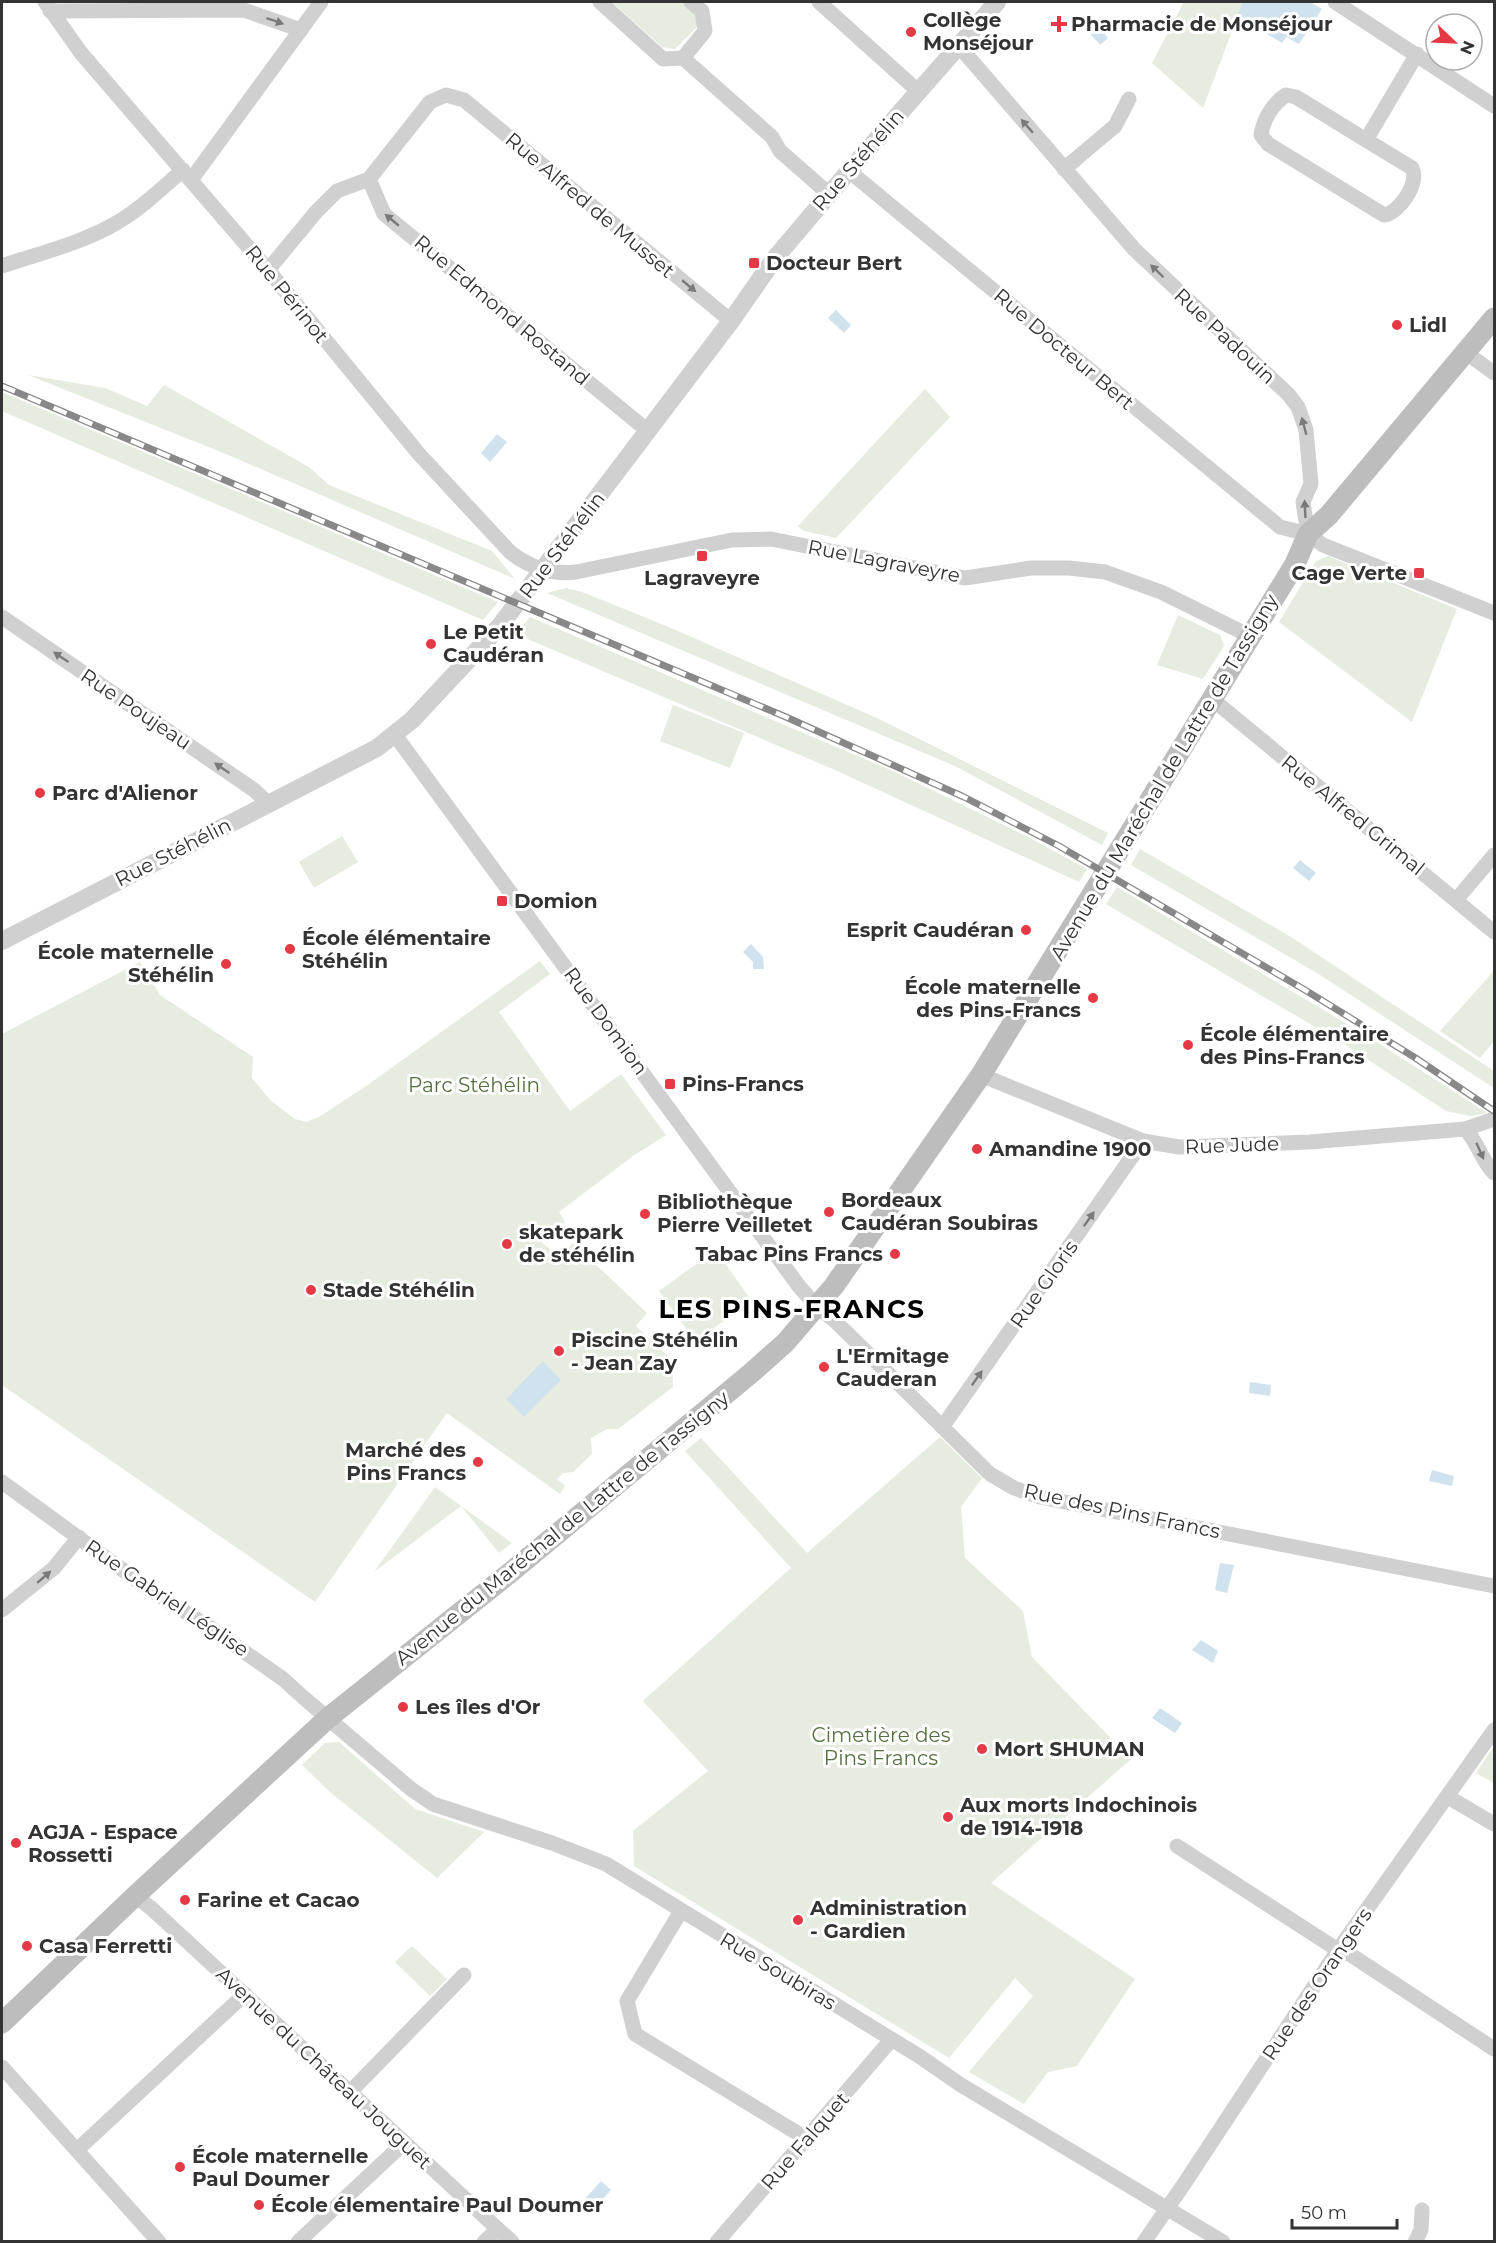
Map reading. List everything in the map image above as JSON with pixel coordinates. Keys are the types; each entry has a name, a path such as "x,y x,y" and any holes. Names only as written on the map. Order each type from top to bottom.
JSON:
{"main road":[{"name":"Avenue du Maréchal de Lattre de Tassigny","path":"2,2023 135,1896 328,1718 676,1436 785,1343 817,1307 981,1075 1295,564 1308,534 1329,516 1494,318"}],"street":[{"path":"2,266 77,240 116,223 187,175 321,2"},
{"path":"600,2 663,58 683,58 772,137 780,151 829,194"},
{"path":"683,58 705,31 702,11 692,2"},
{"path":"819,2 918,91"},
{"name":"Rue Stéhélin","path":"2,941 377,748 415,717 499,627 731,321 769,266 997,2"},
{"path":"1335,2 1494,106"},
{"path":"48,6 243,10 301,30"},
{"name":"Rue Périnot","path":"48,6 81,53 268,270 419,454 510,552 539,576"},
{"name":"Rue Padouin","path":"958,45 1134,249 1298,407 1306,430 1311,484 1303,502 1308,534"},
{"path":"1366,140 1417,54"},
{"name":"Rue Alfred de Musset","path":"369,179 430,102 446,95 464,100 731,321"},
{"path":"1286,95 1296,97 1366,140 1412,168 1415,173 1414,181 1404,200 1391,214 1384,215 1268,144 1262,135 1262,126 1278,100 1286,95"},
{"path":"1064,169 1115,126 1129,99"},
{"name":"Rue Docteur Bert","path":"849,171 1280,527 1308,534"},
{"path":"268,270 316,212 337,191 369,179"},
{"name":"Rue Edmond Rostand","path":"369,179 384,214 648,431"},
{"path":"1465,352 1494,373"},
{"path":"1308,534 1323,545 1494,613"},
{"name":"Rue Lagraveyre","path":"539,576 576,572 732,540 771,539 965,578 1031,568 1069,568 1105,572 1161,592 1250,636"},
{"name":"Rue Poujeau","path":"2,617 254,789 268,803"},
{"name":"Rue Alfred Grimal","path":"1212,699 1494,932"},
{"name":"Rue Domion","path":"395,735 798,1285 817,1307"},
{"path":"1456,900 1494,855"},
{"name":"Rue Jude","path":"981,1075 1143,1141 1179,1147 1310,1142 1465,1129 1490,1121"},
{"path":"1465,1129 1474,1138 1485,1164 1494,1173"},
{"name":"Rue Gloris","path":"943,1426 1143,1141"},
{"name":"Rue des Pins Francs","path":"817,1307 834,1320 990,1474 1014,1488 1040,1497 1494,1586"},
{"name":"Rue Gabriel Léglise","path":"2,1482 149,1588 265,1665 328,1718"},
{"path":"2,1610 54,1568 79,1537"},
{"name":"Rue Soubiras","path":"328,1718 411,1789 433,1804 552,1843 606,1864 891,2040 920,2055 961,2085 1223,2241"},
{"name":"Rue des Orangers","path":"1144,2241 1168,2209 1338,1950 1494,1730"},
{"path":"1448,1797 1494,1824"},
{"path":"1177,1846 1338,1950 1351,1955 1494,2049"},
{"name":"Avenue du Château Jouguet","path":"135,1896 245,1994 512,2241"},
{"path":"681,1911 627,2001 635,2034 807,2139"},
{"path":"350,2092 464,1975"},
{"path":"77,2151 245,1994"},
{"name":"Rue Falquet","path":"717,2241 891,2040"},
{"path":"2,2067 159,2241"},
{"path":"298,2241 404,2143"},
{"path":"1415,2241 1422,2230 1422,2210"},
{"path":"484,2241 498,2229"}],"green space":[{"path":"612,2 685,2 695,11 697,27 675,49 662,47"},
{"path":"1184,2 1243,2 1203,108 1152,63"},
{"path":"28,375 105,388 147,406 164,385 309,467 329,485 492,551 515,579 226,454"},
{"path":"925,389 950,417 836,538 804,531 798,526"},
{"path":"2,392 498,602 483,620 2,411"},
{"path":"1328,556 1457,609 1412,722 1279,622 1316,561"},
{"path":"566,588 585,593 671,628 877,718 1108,833 1102,845 955,766 547,593"},
{"path":"1178,615 1220,635 1224,646 1203,679 1157,665"},
{"path":"530,617 893,771 1026,836 1087,869 1079,882 835,770 516,634"},
{"path":"673,705 744,733 730,768 660,741"},
{"path":"342,836 358,862 314,888 299,862"},
{"path":"1140,849 1291,937 1494,1071 1494,1088 1317,973 1131,865"},
{"path":"1117,887 1372,1039 1487,1113 1470,1116 1446,1111 1344,1044 1106,904"},
{"name":"Stade Stéhélin","path":"540,961 550,974 499,1012 570,1111 621,1074 666,1135 633,1156 559,1212 565,1222 542,1243 560,1257 573,1243 647,1313 636,1326 672,1360 673,1387 618,1429 607,1429 591,1438 592,1454 573,1472 563,1473 557,1479 565,1486 560,1494 447,1413 315,1602 2,1385 2,1034 140,962 160,995 253,1057 252,1078 271,1101 295,1119 306,1122 319,1117 369,1084"},
{"path":"1494,971 1494,1041 1480,1058 1440,1031"},
{"path":"713,1252 717,1252 751,1302 695,1341 659,1291"},
{"name":"Cimetière des Pins Francs","path":"940,1437 982,1478 961,1507 965,1558 1023,1611 1032,1657 1131,1759 991,1883 1135,1979 1077,2066 1048,2072 1024,2104 969,2072 1033,1996 1015,1978 949,2058 634,1866 633,1831 708,1771 643,1701 791,1568 685,1451 701,1438 807,1553"},
{"path":"435,1487 512,1543 499,1553 461,1506 374,1572"},
{"path":"339,1742 415,1809 484,1832 437,1878 330,1792 302,1765 325,1743"},
{"path":"1494,1746 1494,1783 1476,1773"},
{"path":"412,1946 447,1979 430,1996 395,1962"}],"water":[{"path":"1243,2 1310,2 1322,9 1299,44 1286,37 1282,43 1237,16"},
{"path":"1095,22 1108,38 1100,45 1086,29"},
{"path":"836,310 851,325 844,333 828,318"},
{"path":"497,434 507,442 490,462 481,453"},
{"path":"1300,860 1316,873 1309,881 1293,868"},
{"path":"751,944 763,957 764,969 753,969 753,962 743,952"},
{"path":"543,1361 561,1380 524,1417 506,1399"},
{"path":"1250,1382 1271,1385 1270,1396 1249,1393"},
{"path":"1432,1470 1454,1476 1452,1486 1429,1481"},
{"path":"1220,1563 1234,1565 1227,1593 1215,1590"},
{"path":"1201,1640 1218,1651 1213,1663 1192,1650"},
{"path":"1160,1708 1182,1723 1175,1733 1152,1718"},
{"path":"601,2181 611,2190 594,2209 584,2200"}],"railway":[{"path":"2,386 786,717 964,797 1059,846 1305,990 1414,1057 1494,1111"}],"place":[{"name":"Pharmacie de Monséjour","path":"1059,24"},
{"name":"Collège Monséjour","path":"911,32"},
{"name":"Docteur Bert","path":"754,263"},
{"name":"Lidl","path":"1397,325"},
{"name":"Lagraveyre","path":"702,556"},
{"name":"Cage Verte","path":"1419,573"},
{"name":"Le Petit Caudéran","path":"431,644"},
{"name":"Parc d'Alienor","path":"40,793"},
{"name":"Domion","path":"502,901"},
{"name":"Esprit Caudéran","path":"1026,930"},
{"name":"École élémentaire Stéhélin","path":"290,949"},
{"name":"École maternelle Stéhélin","path":"226,964"},
{"name":"École maternelle des Pins-Francs","path":"1093,998"},
{"name":"École élémentaire des Pins-Francs","path":"1188,1045"},
{"name":"Pins-Francs","path":"670,1084"},
{"name":"Amandine 1900","path":"977,1149"},
{"name":"Bordeaux Caudéran Soubiras","path":"829,1212"},
{"name":"Bibliothèque Pierre Veilletet","path":"645,1214"},
{"name":"skatepark de stéhélin","path":"507,1244"},
{"name":"Tabac Pins Francs","path":"895,1254"},
{"name":"Stade Stéhélin","path":"311,1290"},
{"name":"Piscine Stéhélin - Jean Zay","path":"559,1351"},
{"name":"L'Ermitage Cauderan","path":"824,1367"},
{"name":"Marché des Pins Francs","path":"478,1462"},
{"name":"Les îles d'Or","path":"403,1707"},
{"name":"Mort SHUMAN","path":"982,1749"},
{"name":"Aux morts Indochinois de 1914-1918","path":"948,1817"},
{"name":"AGJA - Espace Rossetti","path":"16,1843"},
{"name":"Farine et Cacao","path":"185,1900"},
{"name":"Administration - Gardien","path":"798,1920"},
{"name":"Casa Ferretti","path":"27,1946"},
{"name":"École maternelle Paul Doumer","path":"180,2167"},
{"name":"École élementaire Paul Doumer","path":"259,2205"}],"district":[{"name":"LES PINS-FRANCS","path":"792,1309"}],"park label":[{"name":"Parc Stéhélin","path":"474,1085"}]}
